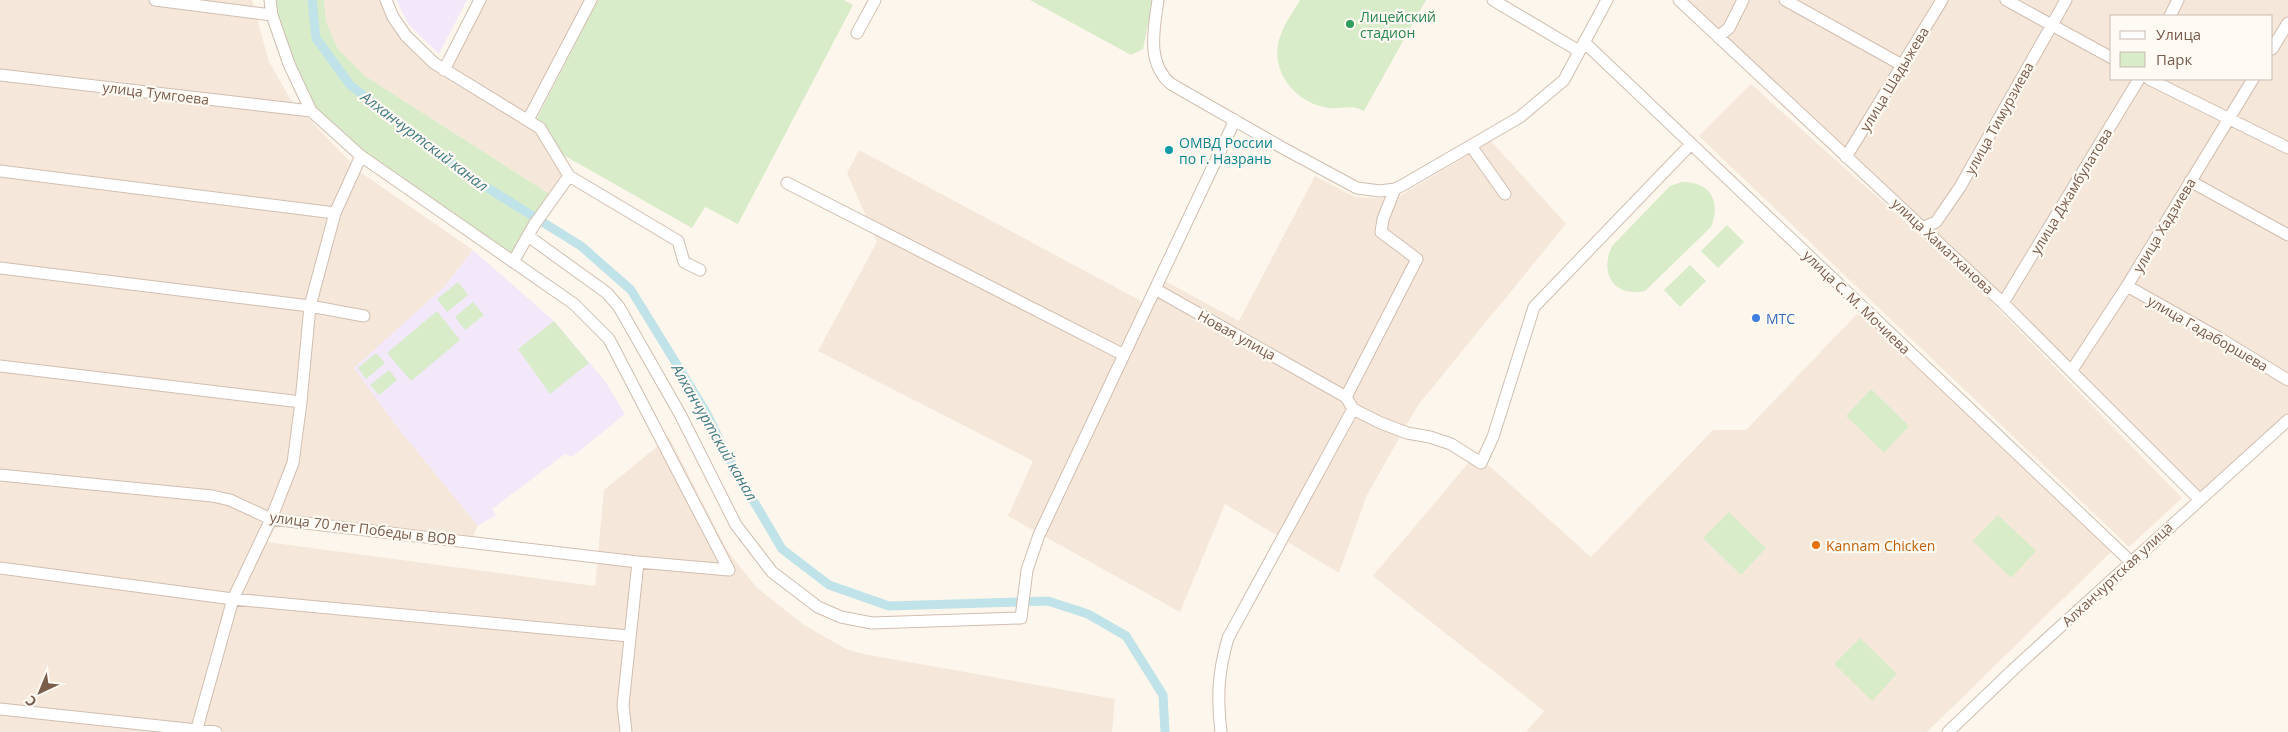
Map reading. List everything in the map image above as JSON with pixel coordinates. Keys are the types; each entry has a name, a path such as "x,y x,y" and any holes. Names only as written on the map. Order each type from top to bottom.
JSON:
{"street":[{"path":"155,0 272,15"},
{"path":"270,0 272,15 289,64 311,111 361,156 513,262 531,230 569,176"},
{"path":"386,0 393,17 406,36 444,70 540,128 569,176 678,241 684,262 700,270"},
{"path":"444,70 480,0"},
{"path":"528,120 592,0"},
{"path":"857,33 875,0"},
{"path":"1158,0 1153,37 1154,58 1162,77 1171,84 1319,168 1357,188 1371,191 1395,189 1520,117 1564,80 1607,0"},
{"name":"улица С. М. Мочиева","path":"1493,0 1582,47 1691,144 2131,562"},
{"name":"улица Хаматханова","path":"1679,0 1846,157 1924,227 2072,370 2200,499"},
{"path":"1718,38 1729,28 1744,0"},
{"path":"1786,0 1902,66"},
{"name":"улица Шадыжева","path":"1846,157 1942,0"},
{"path":"2006,0 2110,57"},
{"name":"улица Тимурзиева","path":"1924,227 1936,222 1960,187 2066,0"},
{"path":"2170,15 2178,0"},
{"path":"2273,47 2288,23"},
{"name":"улица Тумгоева","path":"0,75 311,111"},
{"name":"улица Джамбулатова","path":"2003,303 2138,80"},
{"path":"2151,80 2288,148"},
{"name":"улица Хадзиева","path":"2072,370 2127,286 2252,80"},
{"path":"531,230 607,293 619,307 680,414 736,525 772,572 818,607 841,616 872,623 1021,618 1027,570 1039,535 1235,120"},
{"path":"1395,189 1381,224 1381,232 1417,259 1346,397 1353,409 1381,423 1407,433 1430,437 1451,444 1482,463 1493,437 1534,307 1691,144"},
{"path":"1471,146 1505,194"},
{"path":"196,731 233,600 271,519 292,464 301,402 310,306 335,213 361,156"},
{"path":"0,171 335,213"},
{"path":"2190,181 2288,235"},
{"path":"787,183 1124,355"},
{"name":"улица 70 лет Победы в ВОВ","path":"0,475 212,496 230,500 271,519 638,562 729,570 609,339 574,304 513,262"},
{"path":"0,268 310,306 364,316"},
{"name":"улица Гадаборшева","path":"2127,286 2288,380"},
{"name":"Новая улица","path":"1155,289 1346,397"},
{"path":"0,366 301,402"},
{"path":"1221,732 1218,701 1220,668 1228,638 1353,409"},
{"name":"Алханчуртская улица","path":"1948,732 2131,562 2288,420"},
{"path":"626,732 623,706 638,562"},
{"path":"0,568 233,600 629,636"},
{"path":"0,709 216,732"}],"shaded area":[{"path":"0,0 252,0 269,62 291,100 360,172 473,250 444,287 355,368 478,526 473,536 283,514 267,542 595,586 604,490 669,437 727,550 756,587 804,625 846,649 864,654 1115,699 1112,732 0,732"},
{"path":"324,0 386,0 393,17 444,70 480,0 591,0 528,120 569,176 554,197 365,76 338,49 326,22"},
{"path":"396,0 467,0 439,54 409,25"},
{"path":"1679,0 2288,0 2288,420 2199,499"},
{"path":"1751,84 1971,281 2182,498 2129,547 1699,136"},
{"path":"1491,141 1566,224 1418,405 1367,495 1339,573 1225,504 1180,612 1008,516 1033,461 818,351 877,242 847,173 859,150 1143,302 1156,276 1239,321 1315,176 1355,197 1395,199"},
{"path":"473,250 554,321 605,381 625,414 572,457 565,454 492,509 496,515 478,526 397,427 354,368 444,287"},
{"path":"1861,310 2111,552 1927,732 1526,732 1544,711 1373,576 1476,454 1591,557 1713,430 1746,430"}],"green space":[{"path":"270,0 324,0 326,22 338,49 365,76 554,197 513,262 361,156 311,111"},
{"path":"598,0 844,0 853,5 738,224 705,207 692,228 558,152 536,120"},
{"path":"1030,0 1153,0 1143,49 1131,55"},
{"path":"1300,0 1426,0 1364,111 1354,108 1329,108 1311,103 1301,97 1285,80 1280,69 1278,46 1285,25"},
{"path":"1682,182 1700,185 1707,189 1711,195 1715,209 1711,227 1645,291 1625,291 1612,281 1609,274 1607,265 1612,246 1670,186"},
{"path":"1727,225 1744,242 1718,268 1701,251"},
{"path":"1690,265 1706,281 1680,307 1664,290"},
{"path":"458,282 468,295 447,312 437,299"},
{"path":"473,302 484,315 465,330 455,317"},
{"path":"437,311 460,340 411,381 387,353"},
{"path":"554,321 589,363 550,394 518,349"},
{"path":"376,353 385,363 366,379 358,368"},
{"path":"389,370 397,380 379,395 370,385"},
{"path":"1871,389 1909,426 1884,453 1846,416"},
{"path":"1729,512 1766,548 1741,575 1703,538"},
{"path":"1998,515 2036,551 2011,578 1973,541"},
{"path":"1860,638 1897,674 1872,701 1834,664"}],"waterway":[{"name":"Алханчуртский канал","path":"312,0 316,38 350,85 470,177 581,246 631,290 706,412 730,461 782,549 829,585 889,606 1048,601 1088,614 1126,636 1163,695 1165,732"}],"place":[{"name":"Лицейский стадион","path":"1350,24"},
{"name":"ОМВД России по г. Назрань","path":"1169,150"},
{"name":"МТС","path":"1756,318"},
{"name":"Kannam Chicken","path":"1816,545"}]}
